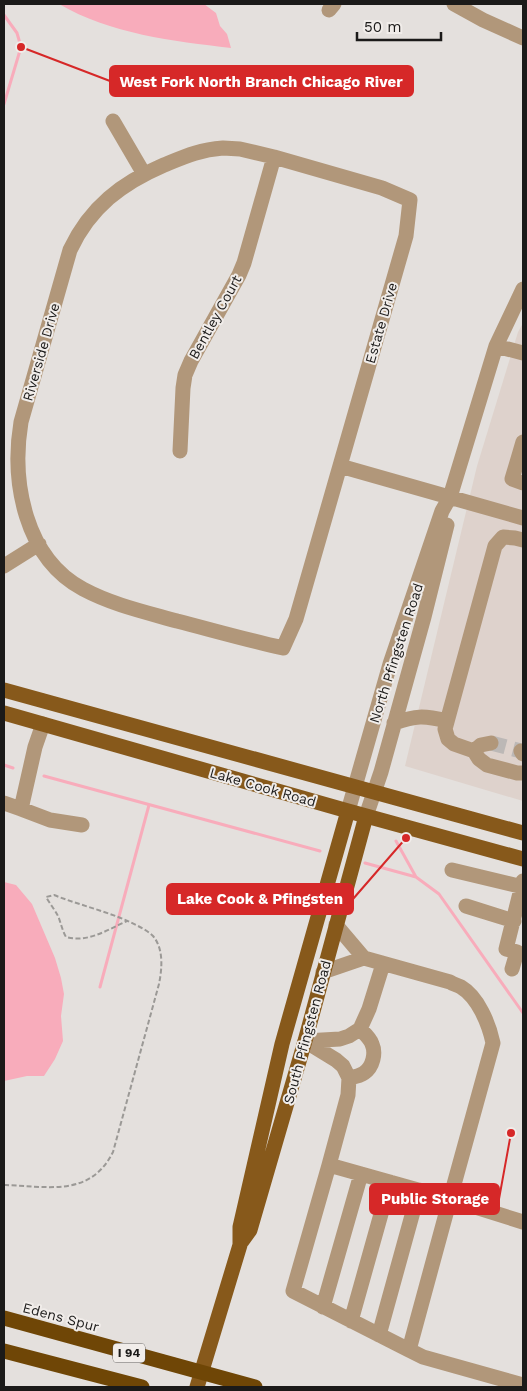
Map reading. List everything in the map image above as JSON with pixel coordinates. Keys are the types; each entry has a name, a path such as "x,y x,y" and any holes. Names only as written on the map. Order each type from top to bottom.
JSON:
{"highway":[{"name":"Edens Spur","path":"4,1318 255,1387"},
{"name":"I 94","path":"4,1351 142,1387"}],"main road":[{"name":"Lake Cook Road","path":"4,690 523,833"},
{"name":"Lake Cook Road","path":"4,713 523,859"},
{"name":"South Pfingsten Road","path":"240,1245 240,1226 282,1044 348,811"},
{"name":"South Pfingsten Road","path":"197,1387 240,1245 250,1230 305,1041 366,816"}],"street":[{"path":"454,4 483,20 523,38"},
{"path":"113,121 144,174"},
{"name":"Riverside Drive","path":"283,648 242,639 109,601 82,588 62,573 39,544 27,519 22,500 18,459 18,440 21,422 70,250 75,239 101,204 125,185 144,174 195,152 223,148 240,149 274,157 382,188 390,192"},
{"name":"Bentley Court","path":"180,451 185,375 239,275 274,157"},
{"name":"Estate Drive","path":"283,648 296,619 406,236 410,200 390,192"},
{"name":"North Pfingsten Road","path":"348,811 390,664 442,511 450,497 496,346 523,289"},
{"path":"496,346 523,353"},
{"path":"523,442 512,479 523,483"},
{"path":"340,466 523,518"},
{"name":"North Pfingsten Road","path":"366,816 381,772 426,608 450,514 450,497"},
{"path":"523,540 503,537 496,546 445,729 448,739 454,744 474,751 479,759 487,765 517,774 523,773"},
{"path":"4,566 39,544"},
{"path":"394,723 424,716 446,721"},
{"path":"21,809 42,724"},
{"path":"474,751 481,745 491,743"},
{"path":"4,803 50,820 82,825"},
{"path":"452,870 523,885 506,949 517,952 512,969"},
{"path":"466,906 514,921"},
{"path":"336,925 364,958 462,987 475,1000 493,1043 409,1350"},
{"path":"323,972 364,958"},
{"path":"305,1041 340,1039 360,1029 369,1009 383,964"},
{"path":"349,1078 365,1073 373,1059 373,1045 360,1029"},
{"path":"305,1041 336,1060 343,1066 349,1078 348,1095 293,1292 423,1357 523,1385"},
{"path":"329,1165 523,1222"},
{"path":"324,1307 361,1174"},
{"path":"351,1321 390,1182"},
{"path":"378,1335 419,1190"}],"path":[{"path":"4,1185 66,1187 77,1184 99,1172 107,1164 113,1152 159,984 161,972 160,950 153,937 142,928 127,920 119,916 54,895 46,898 58,916 66,937 76,940 91,937 127,920"}],"shaded area":[{"path":"59,4 204,4 216,13 220,26 227,34 231,48 142,35 99,23"},
{"path":"523,323 523,801 405,766 477,466 518,332"},
{"path":"4,882 16,885 32,904 55,958 64,994 61,1016 63,1041 55,1059 44,1076 27,1076 4,1081"}],"waterway":[{"path":"4,15 17,33 21,47 4,104"},
{"path":"4,765 13,768"},
{"path":"44,776 320,851"},
{"path":"100,987 149,805"},
{"path":"396,841 416,877"},
{"path":"365,863 416,877 439,894 523,1013"}],"tunnel":[{"path":"491,743 521,751"}],"place":[{"name":"West Fork North Branch Chicago River","path":"21,47"},
{"name":"Lake Cook & Pfingsten","path":"406,838"},
{"name":"Public Storage","path":"511,1133"}]}
